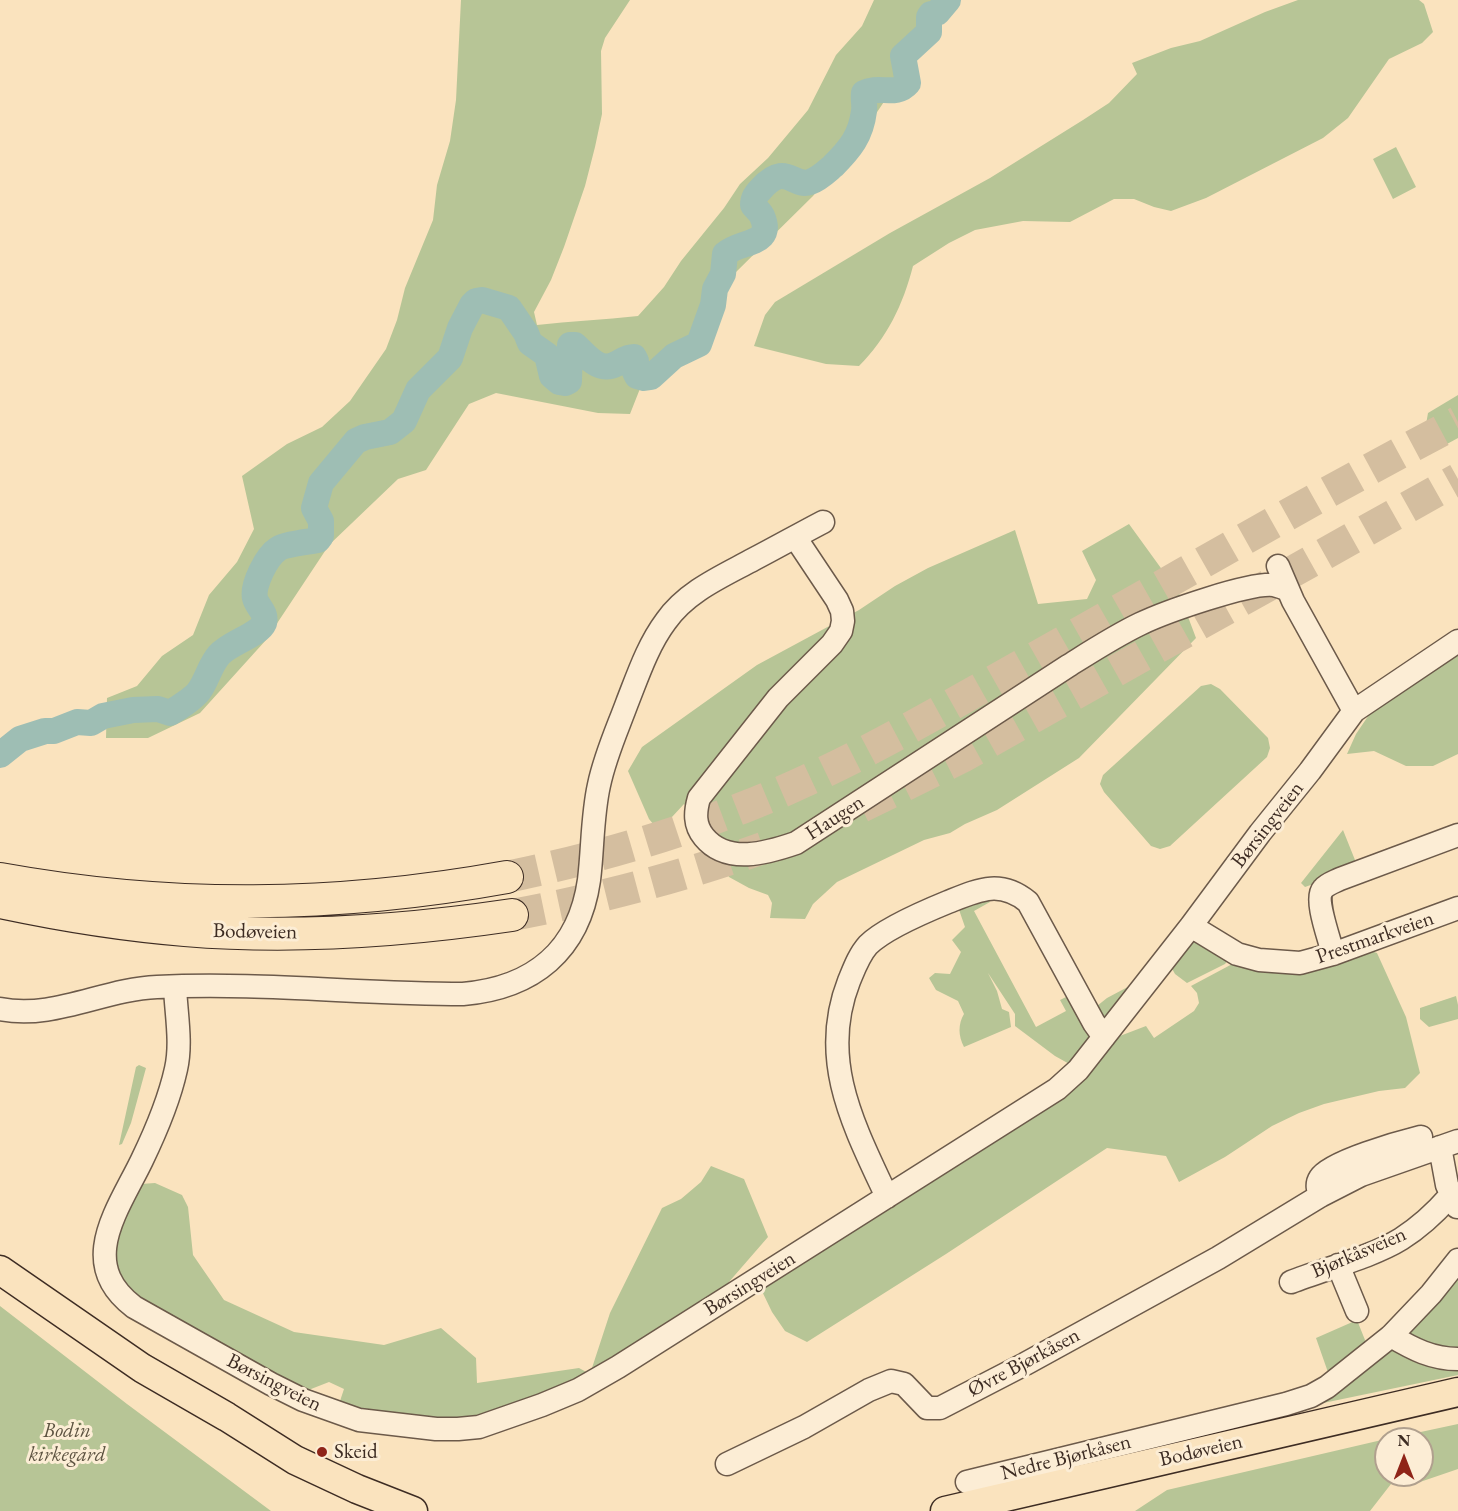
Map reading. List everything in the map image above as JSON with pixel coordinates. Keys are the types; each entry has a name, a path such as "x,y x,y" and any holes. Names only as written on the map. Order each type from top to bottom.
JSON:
{"highway":[{"name":"Bodøveien","path":"0,879 118,896 244,902 382,896 507,877"},
{"name":"Bodøveien","path":"0,902 102,920 185,930 295,933 423,926 512,915"},
{"path":"0,918 72,922 102,920"}],"main road":[{"path":"0,1247 151,1352 227,1417"},
{"path":"0,1270 142,1368 227,1417 295,1461 413,1511"},
{"name":"Bodøveien","path":"945,1511 1458,1392"}],"street":[{"path":"0,1009 36,1012 141,988 230,986 463,994 495,990 534,974 563,946 582,912 589,878 595,806 602,772 657,634 673,612 692,594 823,522"},
{"name":"Haugen","path":"795,537 837,600 842,611 841,631 832,644 778,698 699,798 695,810 696,823 702,836 722,851 754,854 796,843 1058,672 1107,641 1143,623 1251,587 1274,585 1287,590"},
{"path":"1278,566 1287,590 1354,711"},
{"name":"Børsingveien","path":"175,987 178,1041 176,1070 158,1127 107,1232 104,1260 111,1285 121,1298 134,1307 303,1400 359,1420 411,1427 458,1429 479,1426 578,1390 618,1367 1057,1089 1078,1070 1104,1037 1354,711 1458,641"},
{"path":"1333,954 1320,906 1319,897 1322,889 1340,879 1458,835"},
{"path":"887,1197 847,1104 836,1053 838,1017 846,988 862,953 875,940 933,908 970,893 985,888 1011,891 1028,902 1094,1023 1104,1037"},
{"name":"Prestmarkveien","path":"1191,926 1237,954 1258,960 1300,963 1333,954 1458,909"},
{"path":"1440,1141 1454,1202"},
{"name":"Øvre Bjørkåsen","path":"727,1464 804,1427 869,1390 891,1381 904,1384 927,1408 940,1408 1026,1364 1218,1258 1320,1196 1361,1175 1440,1141"},
{"name":"Bjørkåsveien","path":"1291,1282 1401,1239 1454,1202"},
{"name":"Nedre Bjørkåsen","path":"967,1482 1287,1404 1311,1396 1328,1387 1391,1336 1431,1294 1458,1260"},
{"path":"1338,1265 1357,1311"},
{"path":"1391,1336 1430,1356 1458,1359"}],"green space":[{"path":"461,0 630,0 605,38 601,51 602,114 595,147 585,186 564,247 551,280 534,312 537,325 638,316 664,287 740,184 768,158 808,110 836,55 862,26 874,0 940,0 904,72 863,133 813,196 734,274 690,340 667,356 643,381 630,414 598,413 496,393 469,404 426,470 398,479 329,545 266,640 200,713 148,738 106,738 107,698 137,686 162,656 193,635 209,595 237,562 254,529 242,476 287,444 322,427 350,401 386,349 397,320 405,288 433,220 437,185 450,141 456,100"},
{"path":"1298,0 1419,0 1424,4 1433,32 1422,43 1389,59 1348,118 1323,138 1206,198 1171,211 1134,199 1114,199 1070,222 1023,221 975,230 949,243 913,266 893,320 878,344 859,366 826,364 754,346 765,315 775,302 890,233 990,178 1109,103 1137,74 1132,63 1171,48 1200,41"},
{"path":"1396,147 1416,187 1393,199 1373,159"},
{"path":"1458,395 1458,438 1447,444 1424,436 1428,413"},
{"path":"1129,524 1179,593 1196,638 1079,758 997,810 950,833 924,840 837,882 813,904 805,919 770,918 772,903 768,895 729,877 709,832 684,804 659,831 649,819 628,771 642,747 757,665 859,610 928,568 1015,530 1038,604 1087,599 1096,580 1082,551"},
{"path":"1458,646 1458,754 1433,766 1406,766 1374,751 1347,754 1356,734 1375,706"},
{"path":"1211,684 1220,689 1268,738 1270,748 1267,757 1170,846 1160,849 1151,846 1104,792 1100,784 1103,775 1201,686"},
{"path":"1343,830 1355,860 1352,864 1353,870 1305,887 1301,883"},
{"path":"984,892 990,902 974,911 1036,1027 1066,1011 1060,1000 1072,994 1092,1037 1073,1066 1055,1056 1015,1026 1015,1014 988,973 997,991 1002,1009 1009,1012 1011,1027 964,1047 960,1030 964,1014 958,1001 936,990 929,978 935,973 950,974 961,952 952,940 965,927 957,904"},
{"path":"1192,942 1200,943 1229,959 1225,964 1187,983 1175,974 1170,965"},
{"path":"1366,949 1377,953 1406,1017 1420,1073 1405,1088 1379,1091 1324,1104 1299,1113 1272,1126 1225,1157 1179,1182 1166,1156 1107,1148 807,1342 785,1331 772,1312 759,1285 1112,1039 1146,1026 1154,1038 1194,1011 1199,1003 1197,993 1191,986 1236,962"},
{"path":"1139,981 1111,1019 1102,1021 1097,1006"},
{"path":"1456,996 1458,1019 1429,1027 1420,1019 1420,1008"},
{"path":"139,1065 146,1068 131,1123 122,1144 119,1145 136,1067"},
{"path":"711,1166 744,1179 768,1237 715,1298 590,1375 474,1420 446,1423 357,1412 339,1404 344,1389 329,1382 306,1391 132,1295 116,1264 114,1251 119,1226 141,1184 155,1183 182,1195 188,1207 193,1255 224,1300 294,1332 384,1345 441,1328 476,1358 477,1383 579,1368 590,1374 610,1313 662,1208 681,1199 701,1182"},
{"path":"1458,1268 1458,1353 1400,1333"},
{"name":"Bodin kirkegård","path":"0,1306 127,1404 271,1511 0,1511"},
{"path":"1357,1320 1367,1345 1330,1378 1316,1338"},
{"path":"1388,1349 1458,1364 1458,1375 1304,1407"},
{"path":"1458,1424 1458,1469 1434,1477 1434,1429"},
{"path":"1374,1442 1374,1487 1389,1487 1370,1511 1135,1511 1167,1490"}],"waterway":[{"path":"0,755 20,739 45,731 54,731 77,722 91,723 103,716 133,710 158,709 170,713 197,694 219,655 256,631 264,623 265,619 256,601 255,592 261,571 269,558 281,547 318,540 321,536 321,521 314,508 321,483 356,441 390,432 404,421 418,390 450,358 460,328 476,301 482,300 509,308 530,343 547,355 552,376 559,382 569,381 570,345 575,345 594,362 604,366 634,357 635,372 637,376 644,378 651,377 674,356 699,344 713,305 715,289 723,274 725,254 760,238 764,233 765,226 762,216 753,205 756,194 777,177 783,176 799,182 810,182 833,166 849,148 860,128 863,120 864,93 898,89 908,83 903,56 929,32 929,17 937,13 948,0"}],"tunnel":[{"path":"507,877 655,839 742,808 816,776 924,720 1458,422"},
{"path":"861,807 962,757 1458,479"},
{"path":"512,915 639,886 763,848"}],"place":[{"name":"Skeid","path":"322,1452"}]}
